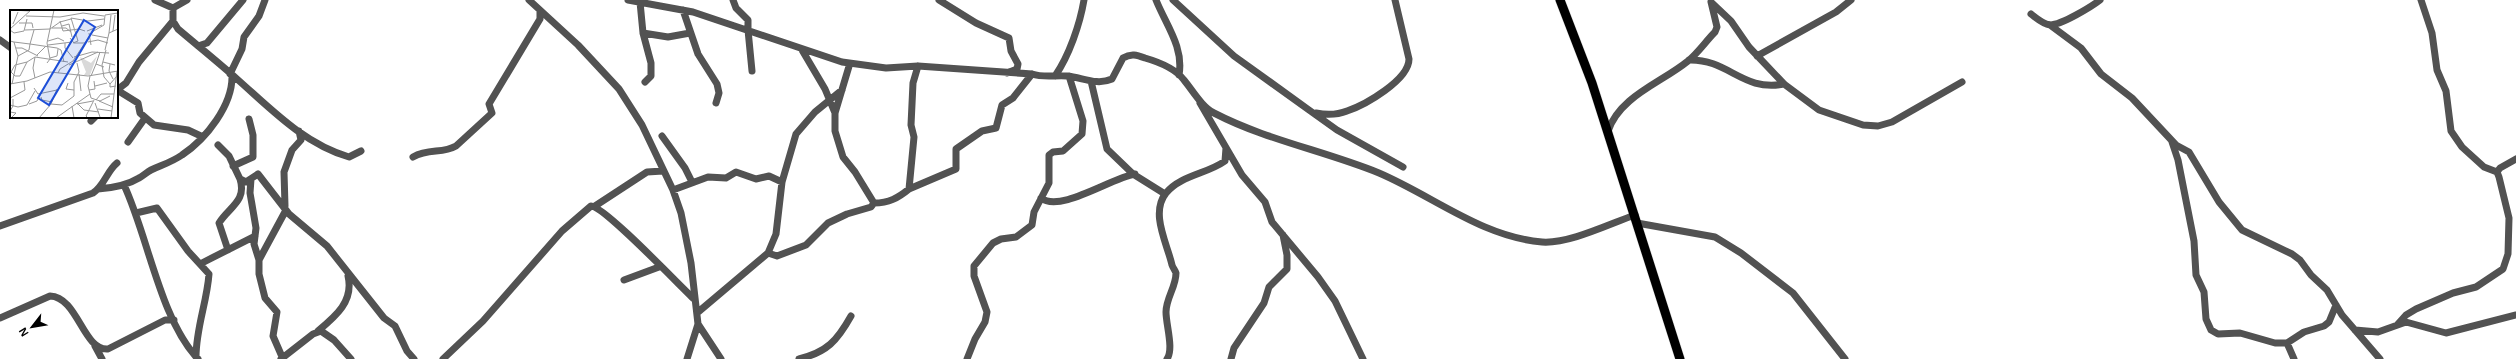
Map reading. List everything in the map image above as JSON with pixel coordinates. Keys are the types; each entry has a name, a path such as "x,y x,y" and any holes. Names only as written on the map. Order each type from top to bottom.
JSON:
{"main road":[{"path":"1560,0 1592,83 1680,359"}],"street":[{"path":"155,0 173,8"},
{"path":"173,8 187,0"},
{"path":"198,46 207,43 243,0"},
{"path":"0,226 78,199 98,189 124,185 151,170 174,160 203,137 230,93 231,74 242,49 244,37 259,16 265,0"},
{"path":"529,0 578,45 619,89 642,125 673,190 681,213 691,263 694,300 698,324 687,359"},
{"path":"628,0 658,2 748,30 824,58 886,68 918,66 1005,74 1032,74 1042,77 1069,76 1091,81 1112,79 1122,58 1131,54 1162,64 1179,75 1210,110 1225,118 1380,173 1469,220 1521,240 1544,242 1567,238 1636,219 1715,237 1741,253 1793,293 1845,359"},
{"path":"733,0 736,8 748,20 752,71"},
{"path":"939,0 976,23 1009,38 1011,51 1018,66 1017,69 1005,74"},
{"path":"1055,76 1062,65 1074,37 1084,0"},
{"path":"1156,0 1177,46 1181,66 1179,75"},
{"path":"1173,0 1234,56 1337,130 1403,167"},
{"path":"1314,113 1337,114 1357,107 1394,84 1408,69 1410,59 1395,0"},
{"path":"1757,56 1836,12 1851,0"},
{"path":"2050,24 2090,7 2100,0"},
{"path":"2421,0 2432,33 2437,70 2446,91 2451,131 2462,147 2485,168 2497,172"},
{"path":"640,2 643,33 651,71 649,79 645,82"},
{"path":"1608,131 1613,117 1623,107 1689,60 1717,30 1711,2"},
{"path":"1711,2 1731,21 1757,56 1784,84 1819,110 1863,124 1878,126 1892,122 1962,82"},
{"path":"173,8 173,21 178,29 231,74 246,90 299,131 318,145 341,155 351,157 361,151"},
{"path":"683,10 698,54 717,84 719,93 716,103"},
{"path":"413,157 427,150 449,150 456,146 492,113 489,104 540,19 540,11"},
{"path":"2031,14 2050,24 2083,50 2101,74 2132,98 2171,139 2191,154 2219,202 2237,225 2248,233 2296,257 2327,290 2336,305 2355,330 2380,359"},
{"path":"118,89 126,83 139,62 173,21"},
{"path":"643,33 668,36 690,33"},
{"path":"0,40 10,47"},
{"path":"802,50 830,98 835,113"},
{"path":"1689,60 1708,61 1759,85 1784,84"},
{"path":"850,63 835,113 835,131 842,157 855,172 874,203"},
{"path":"909,188 914,137 911,125 913,83 918,66"},
{"path":"768,253 777,256 806,245 828,223 847,214 871,207 874,203 886,203 895,199 909,188 956,169 956,149 982,132 996,128 1002,105 1015,96 1032,74"},
{"path":"968,359 975,339 985,322 987,312 974,276 974,266 993,243 1001,239 1016,237 1029,228 1050,180 1050,153 1063,151 1082,134 1083,121 1069,76"},
{"path":"1091,81 1107,149 1135,174 1165,194"},
{"path":"697,313 768,253 775,239 779,221 782,182 796,134 830,98 842,90"},
{"path":"118,91 138,103 140,112 145,118 157,126 172,127 203,137"},
{"path":"1198,97 1206,116 1226,144 1242,175 1265,202 1272,222 1331,295 1363,359"},
{"path":"128,142 145,118"},
{"path":"233,166 253,157 253,135 249,120"},
{"path":"258,260 286,208 284,172 292,150 301,140 299,131"},
{"path":"662,136 685,168 692,182"},
{"path":"2171,139 2178,160 2194,241 2196,275 2206,299 2208,326 2218,334 2240,333 2275,343 2287,343 2304,332 2324,326 2329,322 2336,305"},
{"path":"1167,359 1171,350 1166,328 1166,309 1173,290 1176,272 1159,218 1165,194 1188,178 1211,170 1225,161 1226,144"},
{"path":"218,145 227,152 233,166 245,180 250,193 256,236 254,244 258,260 259,274 265,298 277,312 274,336 282,358 289,355 339,313 344,305 349,291 348,274"},
{"path":"2497,172 2500,168 2516,159"},
{"path":"98,189 108,172 117,163"},
{"path":"443,359 483,321 562,231 584,209 594,206 647,172 663,171"},
{"path":"673,190 692,182 713,176 726,178 738,172 756,179 769,176 782,182"},
{"path":"2397,325 2406,315 2416,309 2453,293 2476,287 2503,269 2508,254 2508,215 2497,172"},
{"path":"228,250 219,223 234,208 240,197 245,180 258,174 286,208 327,246 384,318 395,326 407,351 414,359"},
{"path":"1041,198 1050,202 1063,201 1135,174"},
{"path":"124,185 136,213 144,244 174,320 186,345 197,358"},
{"path":"594,206 624,231 694,300"},
{"path":"136,213 157,208 188,252 209,274 204,313 197,334 197,358"},
{"path":"1231,359 1234,348 1264,303 1270,287 1287,269 1287,255 1282,234"},
{"path":"200,264 256,236"},
{"path":"624,280 659,267"},
{"path":"0,318 50,296 55,296 65,303 94,344 102,359"},
{"path":"2369,347 2371,340 2379,332 2406,322 2446,333 2516,314"},
{"path":"799,359 822,351 837,340 851,316"},
{"path":"94,344 100,349 108,349 165,320 174,320"},
{"path":"698,324 721,359"},
{"path":"2355,330 2379,332"},
{"path":"318,331 328,335 351,359"},
{"path":"2287,343 2294,359"}]}
